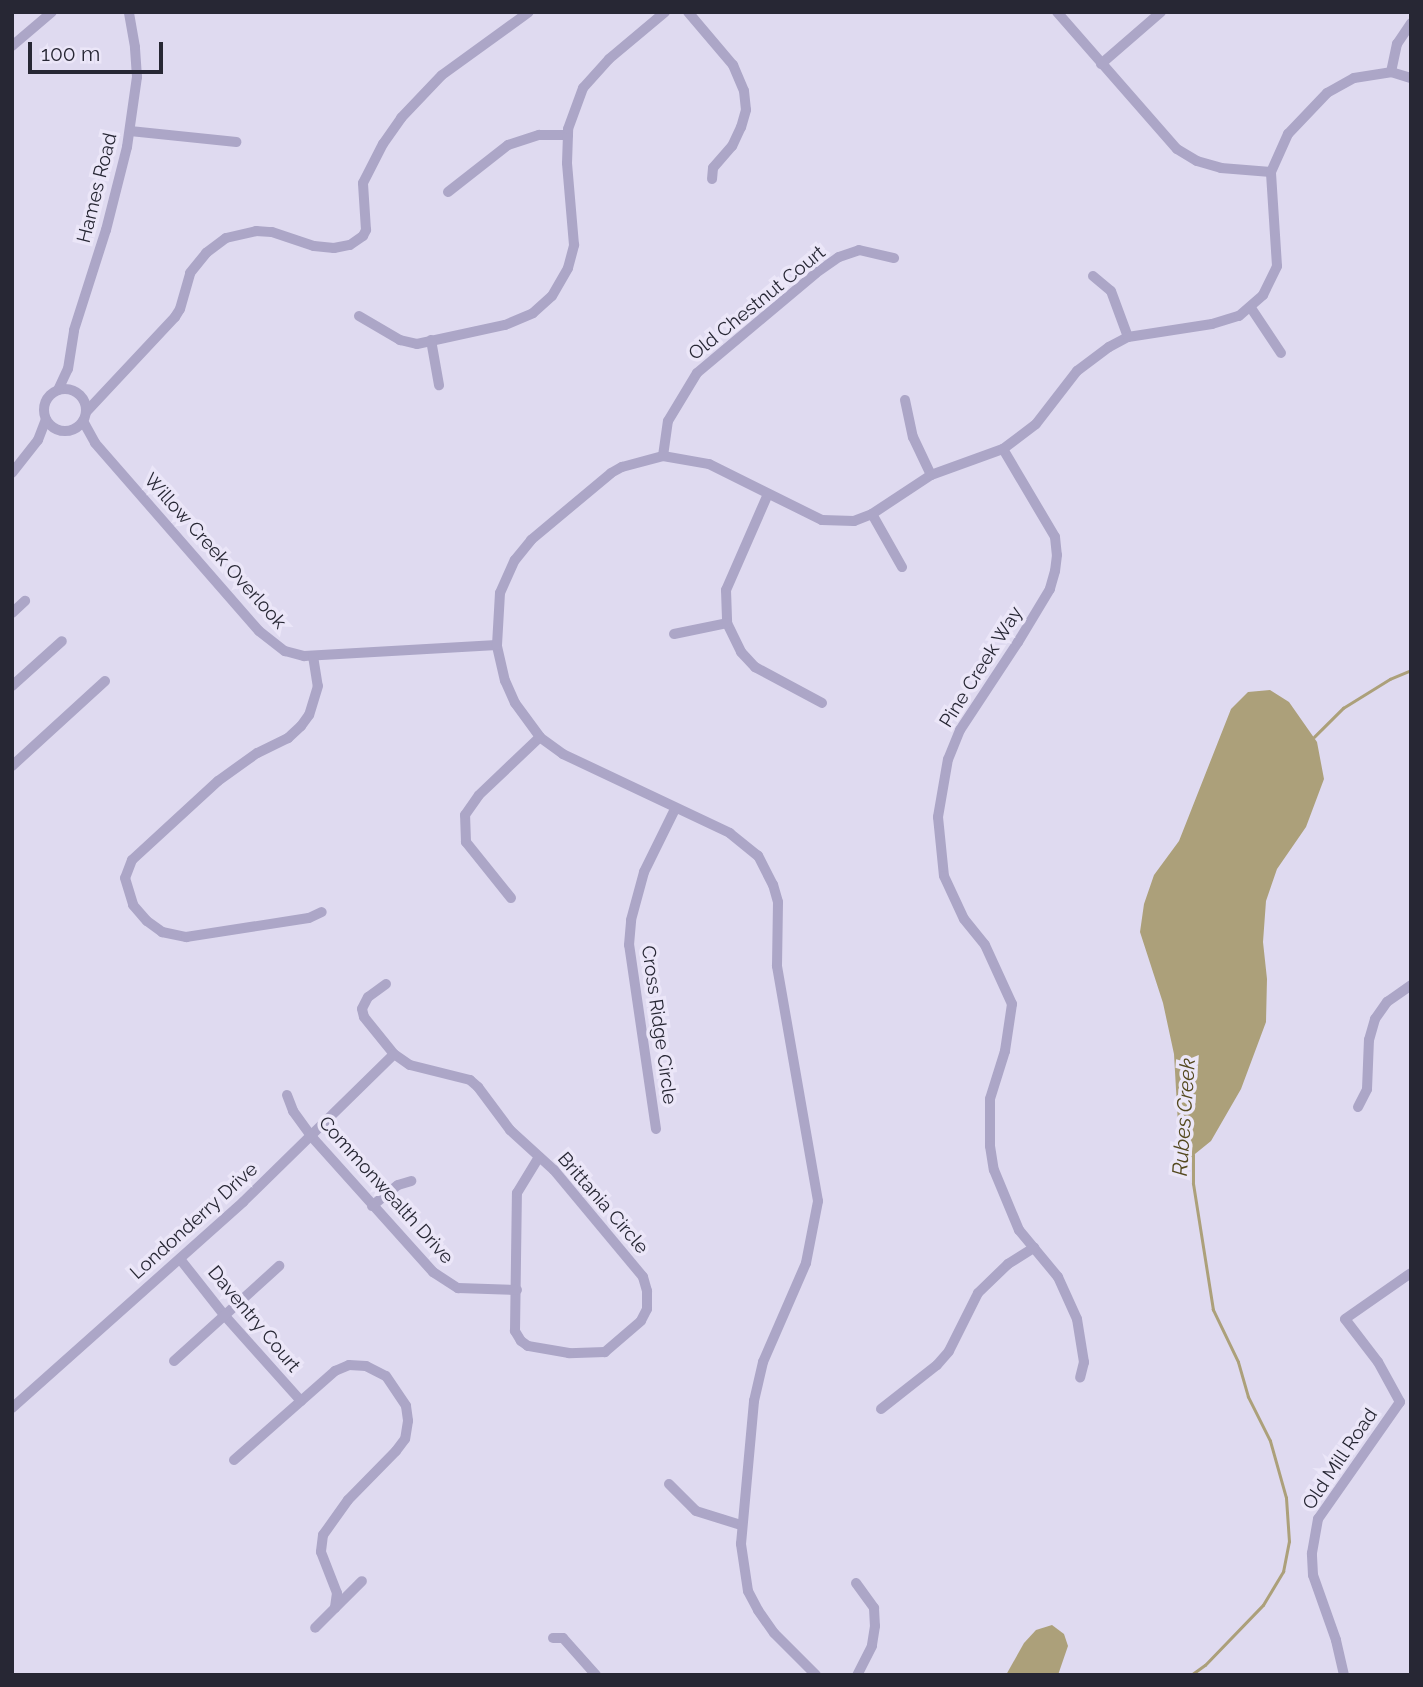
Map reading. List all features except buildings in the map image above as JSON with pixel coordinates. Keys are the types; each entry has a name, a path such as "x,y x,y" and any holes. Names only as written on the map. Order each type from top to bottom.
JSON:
{"street":[{"path":"12,46 52,12"},
{"name":"Hames Road","path":"58,390 68,369 74,330 106,230 130,131 137,77 129,12"},
{"path":"12,472 31,452 85,416 103,391 134,364 180,309 190,273 206,253 226,238 244,233 272,232 314,246 334,248 358,241 366,230 363,183 378,153 401,118 442,75 529,12"},
{"path":"359,316 400,340 417,344 505,325 533,313 552,296 568,268 574,246 567,163 568,135 583,88 608,59 665,12"},
{"path":"688,12 733,65 744,91 746,110 741,127 732,146 713,168 712,180"},
{"path":"1057,12 1167,140 1187,156 1221,168 1271,172"},
{"path":"1101,64 1161,12"},
{"path":"1391,72 1397,44 1411,23"},
{"path":"816,1675 774,1633 758,1610 748,1591 743,1568 741,1525 754,1401 763,1362 808,1254 816,1224 816,1178 777,966 778,902 774,885 758,856 730,833 563,754 540,737 514,703 505,681 496,645 500,593 515,560 531,540 611,473 641,460 663,456 709,464 822,520 854,521 872,514 931,475 1003,449 1036,424 1082,366 1128,337 1221,323 1251,308 1269,286 1277,266 1271,172 1288,134 1327,93 1354,78 1391,72 1411,78"},
{"path":"130,131 236,142"},
{"path":"448,192 508,145 539,135 568,135"},
{"name":"Old Chestnut Court","path":"663,456 668,421 697,373 816,273 839,257 859,250 890,257"},
{"path":"1093,276 1111,290 1128,337"},
{"path":"1251,308 1281,353"},
{"path":"431,340 439,385"},
{"name":"Hames Road","path":"68,369 78,393"},
{"path":"31,452 44,428 45,405 58,390 78,393 103,391"},
{"path":"78,393 85,416"},
{"path":"905,400 913,437 931,475"},
{"name":"Willow Creek Overlook","path":"85,416 92,439 259,631 285,651 313,656 496,645"},
{"path":"46,419 64,430"},
{"name":"Willow Creek Overlook","path":"64,430 92,439"},
{"name":"Pine Creek Way","path":"1003,449 1048,521 1055,537 1056,563 1050,589 960,730 948,758 937,817 944,876 964,919 985,945 1012,1004 1005,1051 990,1099 990,1146 994,1170 1010,1214 1058,1277 1077,1318 1084,1362 1080,1378"},
{"path":"768,495 729,581 725,606 727,623 741,652 755,667 822,703"},
{"path":"872,514 902,566"},
{"path":"12,613 25,601"},
{"path":"674,634 727,623"},
{"path":"12,686 62,641"},
{"path":"313,656 318,686 309,715 301,726 288,738 257,753 218,781 132,860 125,878 126,891 133,905 147,921 162,932 186,937 213,930 309,918 322,912"},
{"path":"12,766 105,681"},
{"path":"511,898 466,842 465,815 479,794 540,737"},
{"name":"Cross Ridge Circle","path":"656,1129 629,945 631,920 644,872 675,809"},
{"name":"Brittania Circle","path":"386,984 368,996 362,1009 364,1017 394,1054 410,1065 470,1080 510,1130 554,1170 643,1277 647,1291 647,1309 626,1337 605,1352 569,1353 528,1346 515,1331 517,1193 539,1157"},
{"path":"1358,1107 1367,1089 1369,1040 1376,1019 1387,1002 1411,985"},
{"name":"Londonderry Drive","path":"12,1408 180,1259 394,1054"},
{"name":"Commonwealth Drive","path":"287,1095 293,1111 311,1136 433,1272 447,1282 474,1290 517,1290"},
{"path":"372,1206 398,1185 411,1181"},
{"path":"881,1409 937,1365 950,1351 978,1293 1008,1264 1034,1248"},
{"name":"Daventry Court","path":"180,1259 225,1316 301,1401"},
{"path":"174,1361 279,1266"},
{"name":"Old Mill Road","path":"1344,1675 1336,1640 1312,1575 1312,1553 1318,1519 1399,1402 1378,1362 1345,1319 1411,1273"},
{"path":"234,1460 335,1371 349,1365 366,1366 386,1376 406,1406 408,1421 401,1445 332,1518 323,1535 321,1552 337,1593 335,1608"},
{"path":"669,1484 696,1511 741,1525"},
{"path":"315,1628 362,1581"},
{"path":"856,1583 874,1608 875,1626 872,1646 857,1675"},
{"path":"554,1638 563,1638 596,1675"}],"water":[{"path":"1270,690 1289,702 1317,742 1324,779 1306,827 1277,869 1266,901 1263,942 1267,979 1266,1022 1241,1089 1211,1141 1190,1158 1179,1142 1174,1054 1163,1003 1140,932 1144,904 1154,875 1179,841 1231,709 1248,692"},
{"path":"1052,1625 1064,1634 1068,1646 1058,1675 1006,1675 1024,1643 1036,1630"}],"waterway":[{"name":"Rubes Creek","path":"1314,737 1343,708 1390,679 1411,670"},
{"name":"Rubes Creek","path":"1191,1675 1205,1665 1263,1605 1283,1572 1289,1542 1286,1498 1270,1441 1248,1397 1238,1362 1213,1310 1193,1184 1193,1155"}]}
